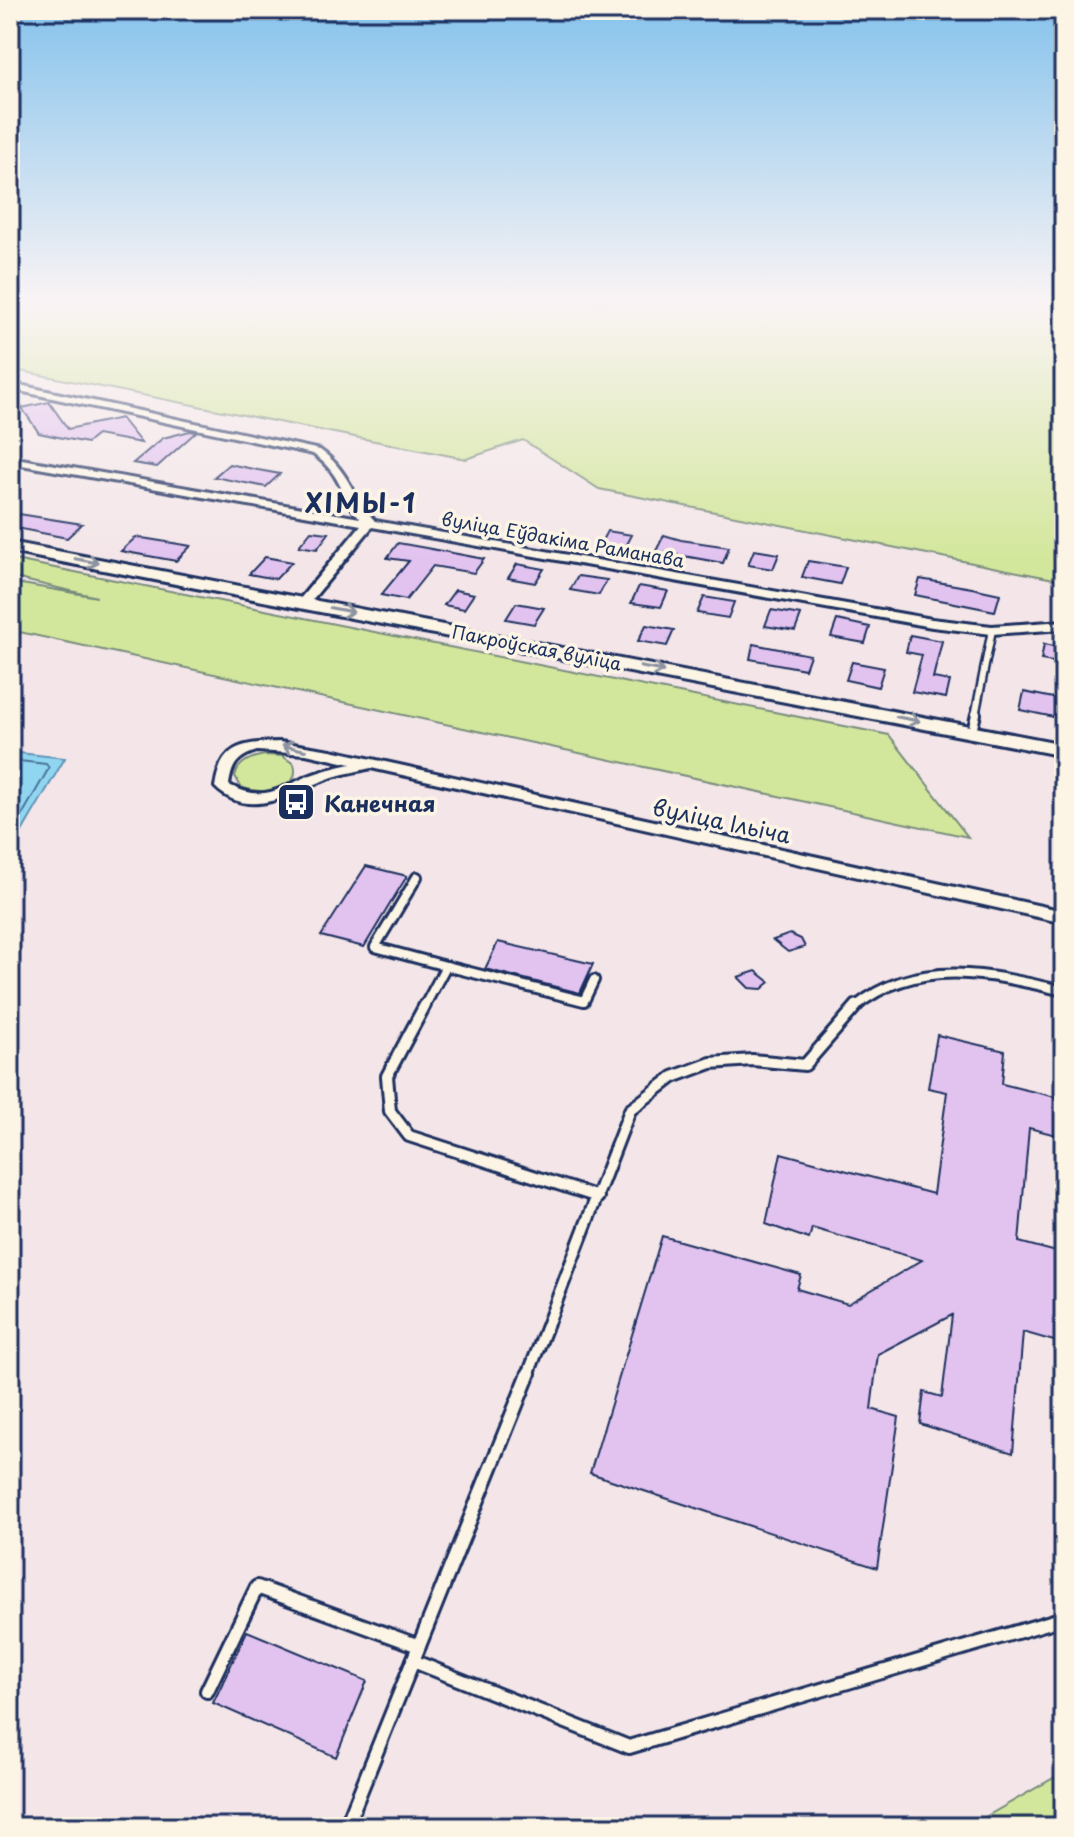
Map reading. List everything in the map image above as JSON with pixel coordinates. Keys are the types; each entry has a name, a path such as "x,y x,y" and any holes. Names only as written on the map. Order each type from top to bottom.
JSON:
{"street":[{"path":"13,387 316,452 334,463 346,479 357,512 370,522 303,603"},
{"name":"вуліца Еўдакіма Раманава","path":"10,460 932,623 992,630 1064,625"},
{"name":"Пакроўская вуліца","path":"10,547 1064,750"},
{"name":"вуліца Ільіча","path":"371,764 329,773 288,794 264,800 239,798 222,787 220,772 230,757 252,748 278,744 371,764 1064,917"}],"lane":[{"path":"972,732 992,630"},
{"path":"417,877 375,947 584,1001 594,980"},
{"path":"446,966 387,1076 390,1111 409,1136 598,1197"},
{"path":"346,1827 525,1388 630,1110 658,1085 691,1066 736,1059 805,1065 849,1012 887,986 931,972 982,971 1064,991"},
{"path":"207,1691 257,1587 419,1646"},
{"path":"413,1661 629,1747 1064,1618"}],"green space":[{"path":"100,387 1064,387 1064,581 599,489 523,440 466,459"},
{"path":"10,559 889,735 968,837 10,630 10,582 97,597 10,577"},
{"path":"265,755 282,756 294,764 292,781 268,791 241,787 235,776 239,767"},
{"path":"1064,1772 1064,1827 968,1827"}],"water":[{"path":"10,752 65,758 10,852"}],"building":[{"path":"49,402 68,429 121,418 141,443 97,435 87,443 39,433 22,408"},
{"path":"196,432 157,467 133,463 163,438"},
{"path":"229,464 280,474 266,487 214,477"},
{"path":"19,514 82,524 67,538 16,528"},
{"path":"311,531 329,533 317,549 299,546"},
{"path":"607,531 632,535 624,550 599,546"},
{"path":"664,535 729,547 723,563 656,551"},
{"path":"136,537 191,546 176,561 121,551"},
{"path":"398,543 484,559 474,573 433,566 406,600 381,595 409,561 387,558"},
{"path":"754,550 779,554 773,569 748,565"},
{"path":"265,557 292,562 276,579 249,574"},
{"path":"808,561 846,567 840,584 802,577"},
{"path":"517,564 544,569 535,583 508,578"},
{"path":"578,576 607,580 599,595 570,590"},
{"path":"920,579 1000,594 995,611 915,595"},
{"path":"639,586 668,591 661,607 631,603"},
{"path":"455,590 474,594 464,609 444,605"},
{"path":"704,597 734,602 728,618 697,613"},
{"path":"516,603 544,608 534,624 506,619"},
{"path":"771,610 801,615 795,631 765,626"},
{"path":"837,620 870,627 865,643 831,637"},
{"path":"646,625 674,630 667,646 638,641"},
{"path":"910,635 942,641 933,678 950,681 946,698 912,692 922,655 906,652"},
{"path":"753,644 810,655 805,669 750,659"},
{"path":"1044,644 1064,648 1064,664 1041,660"},
{"path":"852,662 884,668 878,687 846,680"},
{"path":"1024,692 1058,699 1054,717 1020,710"},
{"path":"366,866 407,876 364,947 321,936"},
{"path":"790,934 801,939 805,947 788,952 773,940"},
{"path":"498,942 593,964 580,993 485,969"},
{"path":"756,971 770,982 762,989 749,988 738,977"},
{"path":"937,1035 1005,1051 1002,1084 1064,1099 1064,1137 1029,1128 1019,1242 1064,1254 1064,1344 1023,1332 1013,1453 920,1424 924,1392 942,1397 952,1315 878,1354 871,1409 899,1417 877,1568 590,1473 662,1236 801,1275 797,1289 848,1304 922,1260 812,1228 809,1239 766,1224 781,1153 933,1194 947,1092 928,1088"},
{"path":"247,1631 367,1681 336,1757 213,1703"}],"place":[{"name":"Канечная","path":"296,802"}],"district":[{"name":"ХІМЫ-1","path":"361,502"}]}
